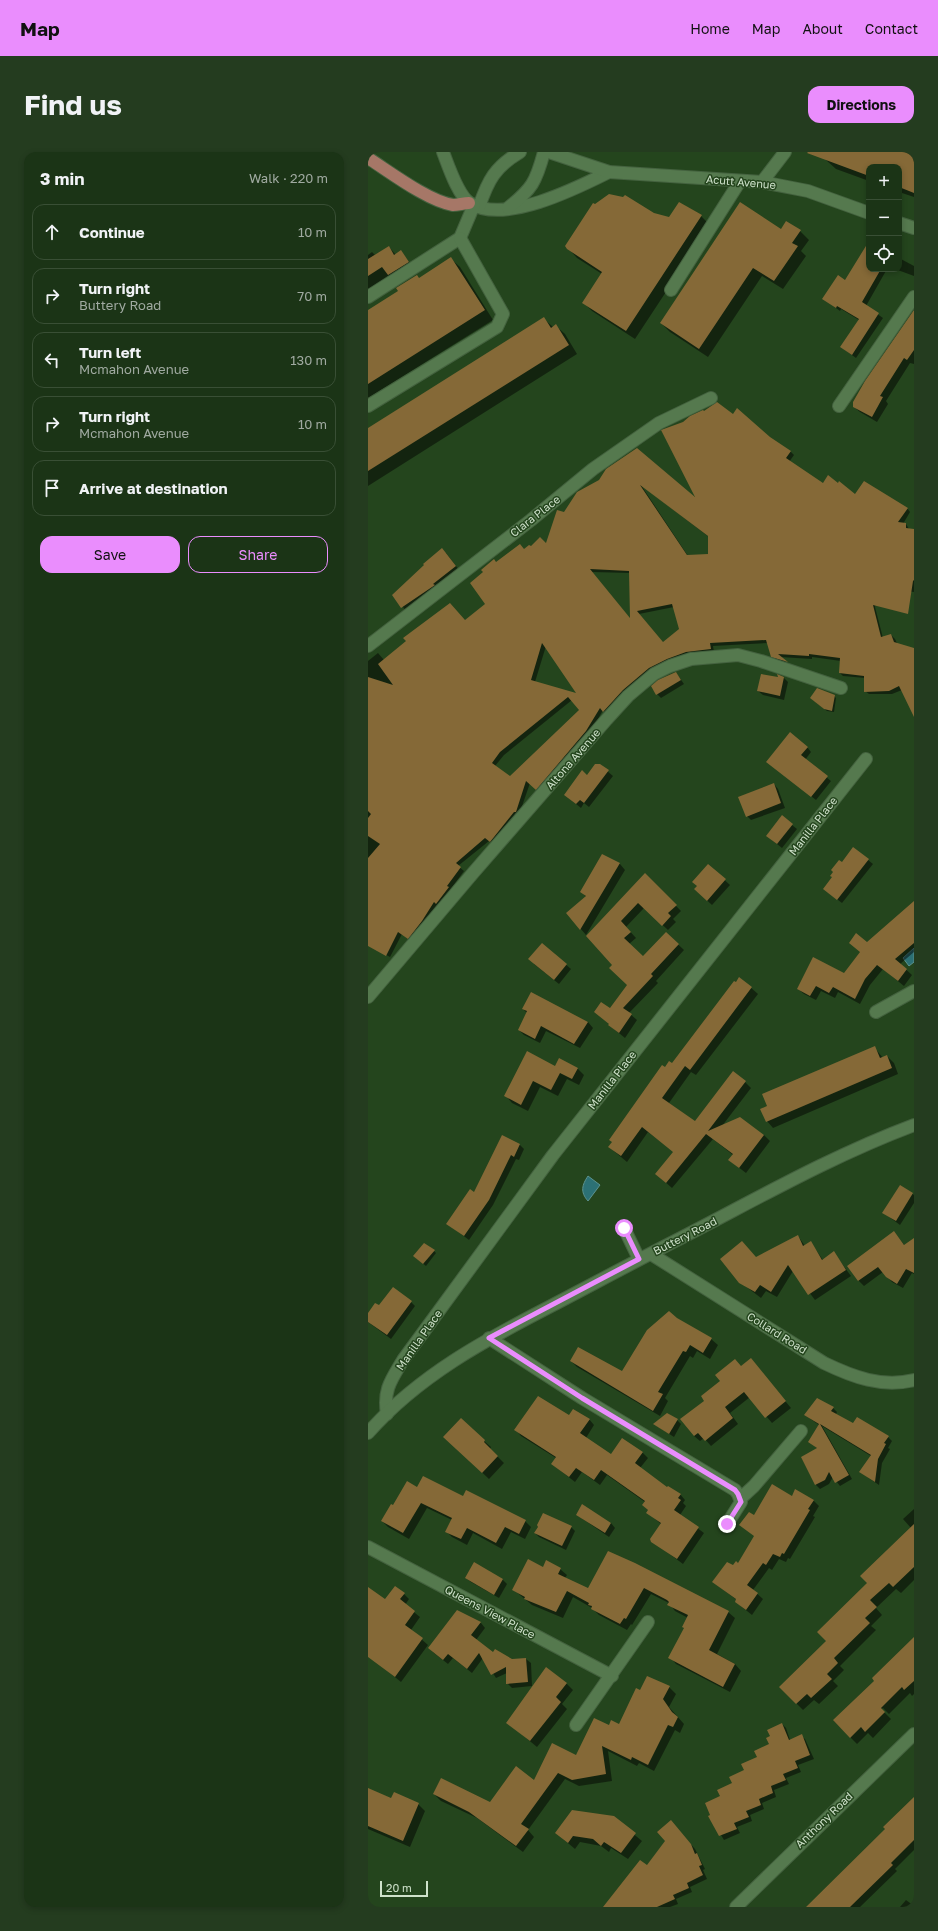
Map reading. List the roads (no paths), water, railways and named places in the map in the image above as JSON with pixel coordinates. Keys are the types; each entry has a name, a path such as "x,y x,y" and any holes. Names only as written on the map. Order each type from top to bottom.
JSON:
{"main road":[{"path":"368,158 422,192 440,201 454,205 474,205"}],"street":[{"path":"443,152 454,182 474,205"},
{"path":"368,297 460,238 474,205 491,177 498,169 520,152"},
{"path":"506,209 524,195 532,186 538,173 544,152"},
{"name":"Acutt Avenue","path":"549,152 609,172 762,182 808,191 866,212"},
{"path":"762,182 785,152"},
{"name":"Acutt Avenue","path":"474,205 487,209 506,209 535,203 565,193 609,172"},
{"path":"671,290 740,181"},
{"path":"902,224 914,228"},
{"path":"368,406 496,326 502,318 503,314 460,238"},
{"path":"839,406 914,297"},
{"name":"Clara Place","path":"368,646 531,520 593,469 659,423 711,398"},
{"name":"Altona Avenue","path":"368,997 473,872 607,719 640,684 654,674 686,660 738,655 841,688"},
{"name":"Manilla Place","path":"387,1414 385,1400 389,1382 403,1360 539,1174 866,759"},
{"path":"876,1012 914,991"},
{"name":"Buttery Road","path":"368,1433 387,1414 433,1375 489,1338 786,1184 884,1136 914,1125"},
{"path":"624,1228 639,1259"},
{"name":"Collard Road","path":"651,1254 824,1363 851,1375 888,1383 914,1380"},
{"path":"489,1338 582,1398 735,1490 741,1498"},
{"path":"727,1524 741,1502 741,1498 754,1486 800,1431"},
{"name":"Queens View Place","path":"368,1547 612,1676"},
{"path":"576,1725 612,1676 648,1622"},
{"name":"Anthony Road","path":"736,1907 914,1734"}],"water":[{"path":"914,948 914,962 909,966 903,958"},
{"path":"588,1176 600,1185 588,1201 585,1198 583,1188 584,1182"}]}
